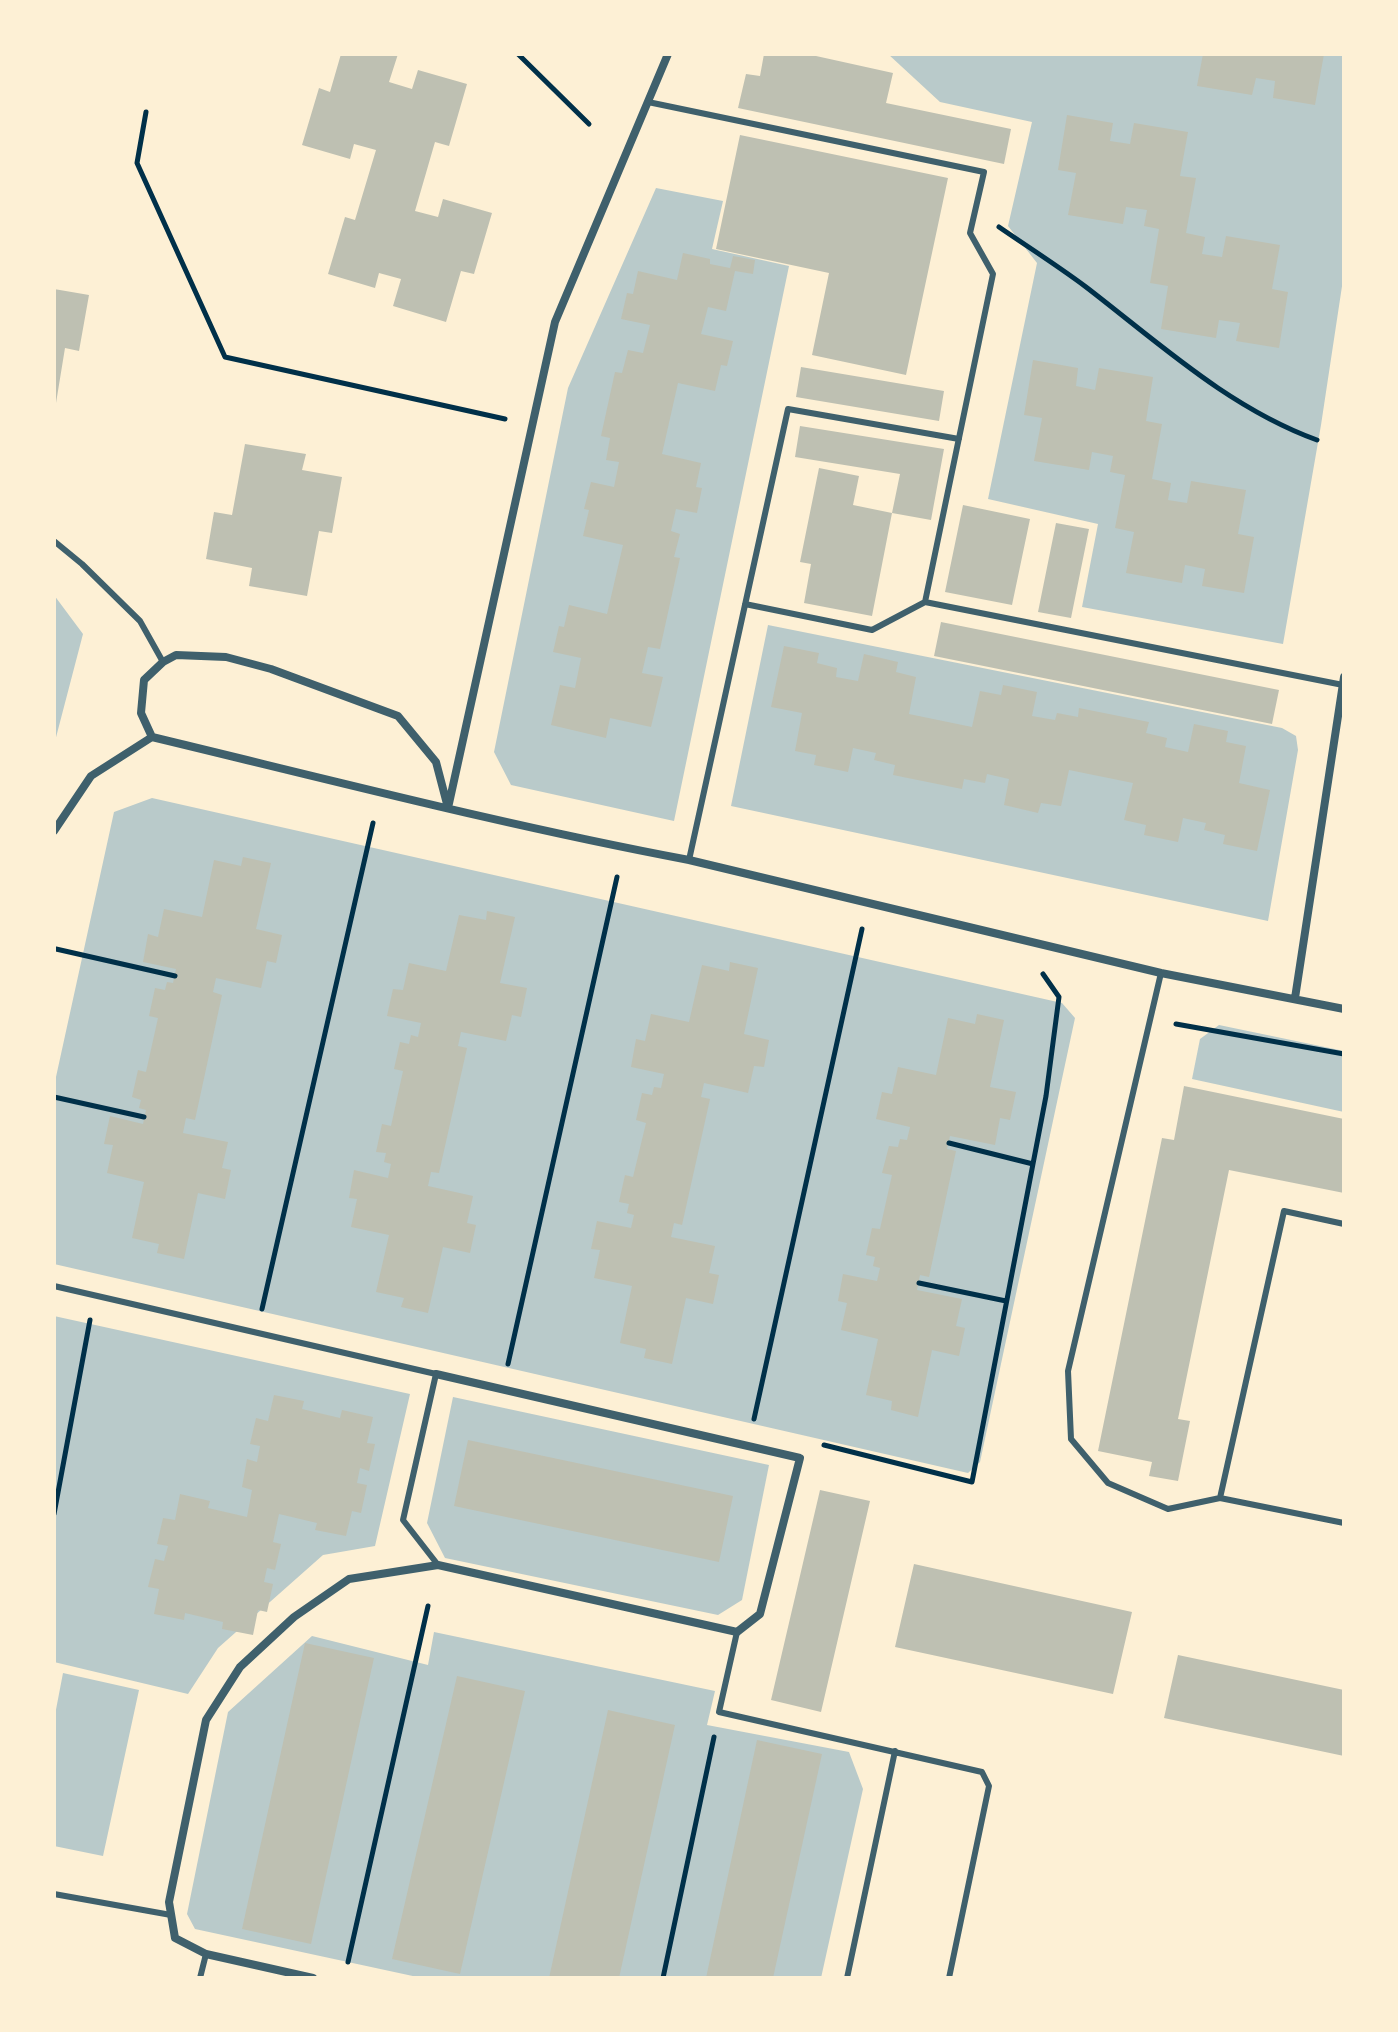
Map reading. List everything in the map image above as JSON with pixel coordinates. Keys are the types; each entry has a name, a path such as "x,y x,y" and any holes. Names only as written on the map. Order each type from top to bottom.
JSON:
{"street":[{"path":"448,808 555,322 668,54"},
{"path":"152,737 141,713 144,680 163,662 176,655 226,657 271,669 398,716 436,762 448,808"},
{"path":"1295,998 1333,748 1340,721 1344,677"},
{"path":"54,831 91,776 152,737 365,790 689,860 1161,973 1344,1009"},
{"path":"313,1978 206,1954 175,1938 169,1902 206,1720 240,1667 294,1617 349,1579 438,1565 737,1632 760,1614 800,1458 436,1374"}],"lane":[{"path":"648,102 984,172 970,233 993,274 925,602"},
{"path":"689,860 788,409 959,439"},
{"path":"54,541 140,621 163,662"},
{"path":"745,604 872,630 925,602 1343,685"},
{"path":"1161,973 1068,1371 1071,1439 1108,1483 1168,1509 1220,1498 1344,1523"},
{"path":"1220,1498 1284,1211 1344,1224"},
{"path":"54,1286 436,1374 403,1520 438,1565"},
{"path":"737,1632 719,1712 982,1772 989,1786 949,1978"},
{"path":"847,1978 895,1751"},
{"path":"54,1894 171,1915"},
{"path":"200,1978 206,1954"}],"path":[{"path":"518,54 589,124"},
{"path":"146,112 137,163 225,357 510,420"},
{"path":"976,210 1084,285 1213,386 1292,431 1317,440"},
{"path":"257,1332 373,823"},
{"path":"502,1389 617,877"},
{"path":"748,1446 862,928"},
{"path":"56,949 175,976"},
{"path":"811,1442 972,1482 1046,1096 1059,997 1036,963"},
{"path":"1162,1022 1344,1054"},
{"path":"54,1097 144,1117"},
{"path":"949,1143 1033,1164"},
{"path":"919,1283 1006,1301"},
{"path":"54,1514 94,1295"},
{"path":"348,1962 428,1606"},
{"path":"663,1978 719,1712"}],"shaded area":[{"path":"888,54 1344,54 1344,273 1283,644 1082,607 1098,524 988,499 1037,263 1008,226 1032,122 940,102"},
{"path":"656,188 723,201 712,249 789,266 674,821 511,785 494,752 568,388"},
{"path":"54,595 83,634 54,745"},
{"path":"768,625 1282,728 1296,736 1298,750 1268,921 731,806"},
{"path":"152,798 1062,1003 1075,1018 980,1462 968,1473 54,1264 54,1086 114,812"},
{"path":"1219,1025 1344,1051 1344,1112 1192,1079 1200,1039"},
{"path":"54,1316 410,1394 375,1546 323,1555 218,1648 188,1694 54,1662"},
{"path":"453,1397 769,1465 742,1600 718,1615 445,1558 427,1523"},
{"path":"434,1632 715,1691 707,1725 849,1752 863,1789 821,1978 422,1978 195,1929 187,1914 228,1712 312,1636 428,1665"},
{"path":"63,1673 139,1690 103,1856 54,1846 54,1720"}],"building":[{"path":"341,54 398,54 389,82 412,89 418,70 467,84 449,146 435,142 415,211 438,217 443,199 492,213 474,274 461,271 446,322 393,306 401,279 379,273 375,288 328,274 345,217 355,220 376,150 354,144 350,159 302,145 319,88 330,92"},
{"path":"764,54 807,54 893,73 886,103 1011,129 1004,164 738,108 746,74 760,76"},
{"path":"1203,54 1324,54 1315,105 1273,98 1275,81 1256,78 1252,95 1197,86"},
{"path":"1067,115 1113,123 1110,141 1130,144 1134,123 1188,132 1180,176 1196,178 1186,233 1205,237 1202,254 1222,257 1226,236 1280,245 1272,289 1288,292 1279,348 1236,341 1240,323 1219,320 1216,338 1161,329 1168,286 1150,283 1159,229 1144,226 1147,210 1126,207 1123,224 1068,215 1076,173 1058,170"},
{"path":"740,135 948,178 906,375 812,355 829,273 716,249"},
{"path":"683,253 710,259 710,264 730,268 733,256 755,260 753,274 735,271 726,311 708,307 701,334 733,341 727,366 721,365 715,391 678,383 662,454 701,463 696,487 702,488 697,513 676,509 671,531 680,534 674,557 680,558 660,649 648,647 642,673 663,677 651,727 610,718 606,738 551,725 560,685 575,688 581,658 553,652 559,626 564,627 569,605 607,614 623,545 583,536 589,510 584,509 591,482 614,487 619,462 606,460 610,438 601,436 615,372 622,373 628,350 643,353 650,325 621,319 627,293 633,294 638,271 677,280"},
{"path":"54,289 89,295 79,351 65,348 56,403 54,403"},
{"path":"1033,360 1078,368 1076,386 1095,390 1099,368 1153,377 1146,421 1162,424 1152,479 1171,483 1168,500 1187,503 1191,481 1246,490 1238,534 1254,537 1244,593 1202,586 1205,569 1185,565 1182,583 1126,573 1134,532 1115,528 1125,475 1110,472 1113,456 1092,452 1089,470 1034,461 1042,418 1024,415"},
{"path":"801,367 944,391 939,421 796,397"},
{"path":"800,426 944,449 931,520 892,513 900,474 795,457"},
{"path":"245,444 306,454 302,470 342,477 332,533 319,531 307,596 249,586 252,568 206,559 214,512 232,515"},
{"path":"819,468 859,476 853,505 892,513 872,616 804,603 811,564 800,562"},
{"path":"963,505 1030,519 1012,605 945,592"},
{"path":"1056,523 1089,529 1071,618 1038,612"},
{"path":"941,622 1279,690 1272,724 934,656"},
{"path":"784,646 819,653 817,663 837,668 836,677 858,681 864,654 898,662 896,672 916,677 909,714 972,727 980,691 1001,695 1003,685 1037,692 1032,716 1055,720 1057,713 1078,717 1079,708 1149,722 1146,733 1167,738 1165,747 1188,752 1194,724 1228,731 1226,742 1246,746 1239,783 1270,790 1257,851 1223,844 1225,835 1204,830 1206,823 1183,818 1178,842 1144,835 1146,825 1124,820 1133,783 1069,770 1061,806 1041,803 1038,813 1004,805 1009,779 987,774 985,783 964,779 962,789 893,775 895,765 874,760 876,753 853,748 848,772 814,765 816,755 795,751 802,713 771,707"},
{"path":"243,857 271,863 256,929 282,935 276,963 267,961 261,988 216,978 213,992 222,995 195,1120 186,1118 183,1133 228,1142 222,1168 231,1170 225,1199 198,1193 184,1259 157,1253 159,1244 132,1238 144,1182 107,1173 113,1145 104,1144 110,1116 143,1124 146,1110 139,1108 141,1100 132,1097 138,1070 146,1072 158,1018 149,1016 155,988 165,990 167,982 173,983 176,969 143,962 148,934 158,937 164,909 202,917 214,860 241,866"},
{"path":"487,911 515,917 500,983 527,988 521,1017 512,1015 506,1041 461,1032 458,1046 467,1048 439,1173 431,1172 428,1186 473,1196 467,1223 476,1225 470,1253 443,1247 428,1313 401,1307 404,1298 376,1292 389,1235 351,1227 357,1199 349,1198 354,1170 388,1178 391,1164 384,1162 386,1153 376,1152 382,1124 391,1126 403,1071 394,1069 400,1042 409,1044 411,1035 418,1037 421,1023 387,1016 393,989 403,990 409,963 446,971 459,915 486,920"},
{"path":"730,962 758,968 744,1034 769,1040 764,1067 754,1066 748,1093 704,1083 701,1097 710,1099 682,1225 674,1223 671,1237 715,1246 709,1273 719,1275 713,1304 686,1298 672,1364 644,1358 646,1349 620,1343 632,1286 594,1278 600,1250 591,1249 597,1221 631,1228 634,1215 627,1213 629,1204 619,1202 625,1175 633,1177 646,1123 636,1120 642,1093 652,1095 654,1087 661,1088 664,1074 631,1067 636,1039 645,1041 651,1014 689,1022 702,965 729,971"},
{"path":"977,1014 1004,1020 990,1087 1016,1092 1010,1120 1000,1118 995,1145 950,1136 947,1149 956,1151 929,1277 920,1275 917,1290 962,1299 956,1326 965,1328 959,1356 932,1350 918,1417 891,1410 892,1401 866,1395 878,1339 841,1330 847,1303 838,1301 843,1274 877,1281 880,1268 873,1266 875,1257 866,1255 872,1228 880,1229 892,1175 882,1173 889,1146 898,1147 900,1139 907,1140 910,1127 876,1119 882,1092 892,1094 898,1067 936,1075 948,1018 975,1024"},
{"path":"1184,1086 1344,1119 1344,1193 1229,1170 1178,1419 1190,1421 1178,1481 1149,1476 1152,1462 1098,1451 1162,1138 1174,1140"},
{"path":"274,1395 304,1401 302,1409 340,1418 342,1410 373,1417 367,1443 375,1444 369,1471 360,1468 357,1483 367,1485 361,1513 352,1511 346,1536 315,1530 317,1523 279,1514 273,1542 281,1544 275,1570 267,1568 264,1582 273,1584 267,1612 258,1610 253,1635 222,1629 223,1622 185,1613 184,1620 154,1614 159,1589 148,1587 155,1559 164,1561 168,1546 157,1544 163,1518 175,1520 180,1494 210,1501 208,1508 247,1517 252,1490 242,1487 247,1459 257,1462 260,1446 250,1444 256,1418 268,1421"},
{"path":"468,1440 733,1496 719,1562 454,1506"},
{"path":"820,1490 870,1501 821,1712 771,1700"},
{"path":"914,1564 1132,1612 1113,1694 895,1647"},
{"path":"305,1643 374,1658 311,1944 242,1929"},
{"path":"1178,1655 1344,1690 1344,1756 1164,1718"},
{"path":"457,1676 525,1691 460,1974 392,1959"},
{"path":"608,1710 675,1725 619,1978 549,1978"},
{"path":"757,1740 822,1754 773,1978 706,1978"}]}
